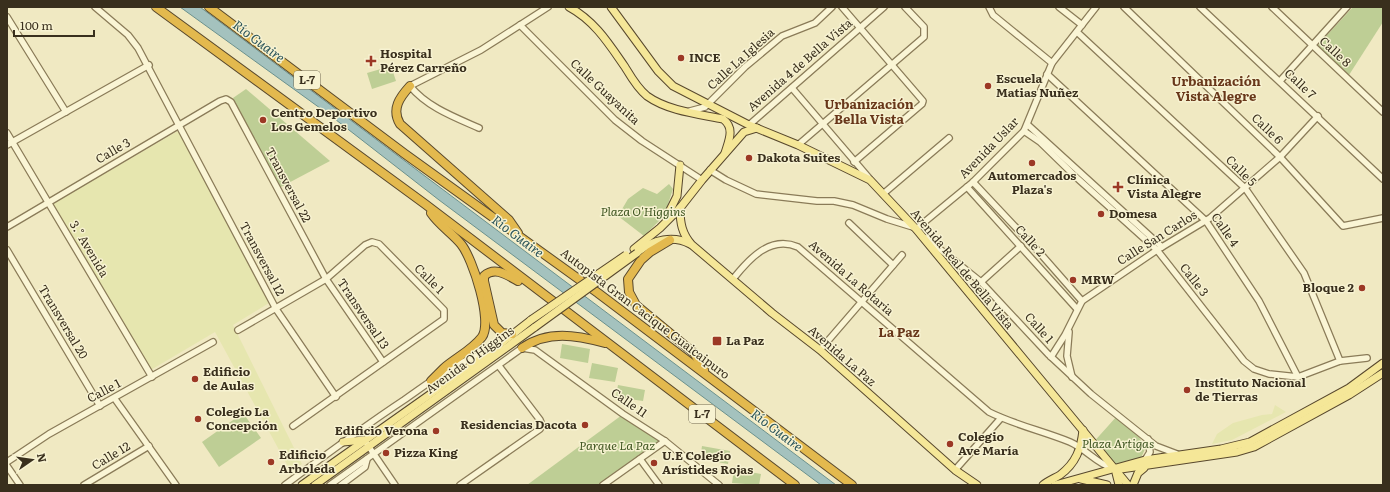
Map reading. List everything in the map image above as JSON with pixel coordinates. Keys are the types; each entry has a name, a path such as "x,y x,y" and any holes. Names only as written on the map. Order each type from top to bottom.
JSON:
{"highway":[{"name":"L-7","path":"156,7 425,204 794,485"},
{"name":"Autopista Gran Cacique Guaicaipuro","path":"209,7 708,375 852,485"},
{"path":"410,86 400,98 396,106 400,124 509,220 520,237"},
{"path":"425,204 434,218 460,243 467,253 478,282 487,325 484,333 476,344 444,367 431,381"},
{"path":"670,240 650,252 641,260 628,279 629,292 636,305 694,353 708,375"},
{"path":"512,334 502,333 494,325 484,276 493,271 501,272 537,290"},
{"path":"522,348 534,340 564,335 583,337 612,345"}],"main road":[{"path":"569,7 581,14 600,31 635,82 646,95 654,100 685,111"},
{"name":"Avenida Real de Bella Vista","path":"611,7 658,72 673,86 749,125 798,145 870,180 914,228 1128,485"},
{"name":"Avenida O'Higgins","path":"685,111 723,119 727,122 731,133 725,153"},
{"name":"Avenida O'Higgins","path":"302,485 366,443 635,251 680,208 710,170 746,130 757,128"},
{"path":"660,228 677,196 680,165"},
{"name":"Avenida La Paz","path":"680,208 682,231 686,239 692,245 733,278 772,313 820,350 955,470 977,485"},
{"name":"Avenida La Paz","path":"635,251 654,242 670,240 685,242 692,245"},
{"name":"Avenida O'Higgins","path":"315,485 366,443 490,352 512,334 533,323"},
{"path":"1055,485 1114,469 1181,455 1221,449 1250,442 1345,391 1383,363"},
{"path":"1133,485 1138,473 1145,463 1237,452 1254,447 1349,395 1383,373"},
{"path":"1043,485 1068,468 1075,460 1081,447 1083,430"},
{"path":"343,442 366,443"},
{"path":"1114,469 1119,485"},
{"path":"1081,479 1107,485"}],"street":[{"name":"Transversal 12","path":"95,7 128,35 149,65 179,125 276,308 336,397"},
{"path":"478,128 434,107 418,96 410,86 481,50 548,7"},
{"name":"Calle La Iglesia","path":"685,111 701,110 746,67 782,36 815,23 832,7"},
{"path":"842,7 922,98 922,104 854,162"},
{"name":"Avenida 4 de Bella Vista","path":"749,125 884,7"},
{"path":"798,145 924,37 924,27 905,7"},
{"path":"989,7 993,15 1052,63"},
{"path":"1059,7 1082,25"},
{"name":"Avenida Uslar","path":"914,228 973,182 1024,131 1028,125 1052,63 1096,7"},
{"name":"Calle 6","path":"1124,7 1280,157 1344,227 1383,218"},
{"name":"Calle 7","path":"1200,7 1318,116 1383,179"},
{"name":"Calle 8","path":"1272,7 1383,112"},
{"path":"1280,81 1344,8"},
{"path":"7,16 66,112"},
{"name":"Calle Guayanita","path":"520,25 615,120 642,141 702,180"},
{"name":"Calle 5","path":"1077,32 1245,188 1304,273 1340,361"},
{"path":"10,144 149,65"},
{"name":"Calle 4","path":"1047,74 1206,220 1259,301 1298,377"},
{"path":"792,88 870,180"},
{"name":"Calle 3","path":"7,227 220,101 226,99 231,102"},
{"name":"Transversal 22","path":"231,102 326,279"},
{"name":"Calle San Carlos","path":"1051,357 1065,335 1082,301 1159,249 1206,220 1280,157 1318,116"},
{"name":"Calle 3","path":"1028,125 1159,249 1244,361 1254,369 1269,374 1298,377 1340,361 1367,358"},
{"name":"Calle 3","path":"1024,131 1040,142 1077,178 1159,249"},
{"name":"3.° Avenida","path":"7,133 10,144 49,202 152,377"},
{"path":"883,194 949,138"},
{"path":"710,170 726,180 756,194 817,201 834,201 853,205 914,228"},
{"name":"Calle 2","path":"973,182 1039,252 1082,301"},
{"name":"Calle 2","path":"967,187 1077,310"},
{"path":"849,223 892,265"},
{"name":"Calle 1","path":"914,228 981,282 1051,357 1091,394 1163,450 1181,455"},
{"name":"Calle 1","path":"238,330 326,279 365,245 372,242 379,244 444,310 444,319 293,426"},
{"name":"Avenida La Rotaria","path":"733,278 759,251 777,244 792,244 803,250 989,412 1001,418 1081,447 1106,467 1114,469"},
{"path":"981,282 1021,246"},
{"name":"Transversal 20","path":"7,250 100,406"},
{"path":"820,350 902,255"},
{"name":"Transversal 13","path":"326,279 383,362"},
{"name":"Calle San Carlos","path":"1072,377 1067,347 1068,334 1077,310"},
{"name":"Calle 1","path":"7,462 49,434 115,399 213,342"},
{"name":"Avenida O'Higgins","path":"330,485 499,366 522,348"},
{"name":"Calle 11","path":"522,348 535,350 623,414 665,441 719,485"},
{"name":"Avenida O'Higgins","path":"285,485 343,442 431,381 456,365 473,357 490,352"},
{"path":"460,485 540,429 540,420 499,366"},
{"path":"115,399 176,485"},
{"path":"955,470 1001,418"},
{"path":"1145,463 1150,452 1148,439"},
{"path":"603,485 665,441"},
{"path":"366,443 394,485"},
{"path":"340,485 365,467 367,459 366,443"},
{"name":"Calle 12","path":"84,485 91,483 149,446"},
{"path":"640,459 659,485"},
{"path":"7,466 20,485"}],"green space":[{"path":"1353,7 1383,7 1383,22 1349,75 1317,46"},
{"path":"391,66 396,81 372,89 367,73"},
{"name":"Centro Deportivo Los Gemelos","path":"246,89 330,161 279,188 233,98"},
{"path":"178,131 269,303 233,325 302,464 291,472 215,332 149,371 51,205"},
{"name":"Plaza O'Higgins","path":"669,184 673,189 664,216 644,236 618,216 628,199 643,188 657,194"},
{"path":"562,344 590,349 588,363 560,358"},
{"path":"592,363 618,368 615,382 589,378"},
{"path":"618,385 645,390 643,401 616,397"},
{"path":"1275,405 1286,412 1232,440 1212,444 1217,434 1233,423 1262,415 1272,414"},
{"path":"243,413 261,438 219,467 202,442"},
{"name":"Parque La Paz","path":"622,415 663,442 603,485 527,485"},
{"name":"Plaza Artigas","path":"1117,416 1137,435 1145,449 1140,460 1110,467 1091,445"},
{"path":"702,446 730,451 728,464 700,459"},
{"path":"734,469 761,474 759,485 732,483"}],"water":[{"path":"180,7 200,7 836,485 821,485 439,200 331,116"}],"place":[{"name":"INCE","path":"681,58"},
{"name":"Hospital Pérez Carreño","path":"371,61"},
{"name":"Escuela Matias Nuñez","path":"988,86"},
{"name":"Centro Deportivo Los Gemelos","path":"263,120"},
{"name":"Dakota Suites","path":"749,158"},
{"name":"Automercados Plaza's","path":"1032,163"},
{"name":"Clínica Vista Alegre","path":"1118,187"},
{"name":"Domesa","path":"1101,214"},
{"name":"MRW","path":"1073,280"},
{"name":"Bloque 2","path":"1362,288"},
{"name":"La Paz","path":"717,341"},
{"name":"Edificio de Aulas","path":"195,379"},
{"name":"Instituto Nacional de Tierras","path":"1187,390"},
{"name":"Colegio La Concepción","path":"198,419"},
{"name":"Residencias Dacota","path":"585,425"},
{"name":"Edificio Verona","path":"436,431"},
{"name":"Colegio Ave María","path":"950,444"},
{"name":"Pizza King","path":"386,453"},
{"name":"Edificio Arboleda","path":"271,462"},
{"name":"U.E Colegio Arístides Rojas","path":"654,463"}],"district":[{"name":"Urbanización Vista Alegre","path":"1216,88"},
{"name":"Urbanización Bella Vista","path":"869,112"},
{"name":"La Paz","path":"899,332"}],"water label":[{"name":"Río Guaire","path":"259,41"},
{"name":"Río Guaire","path":"518,236"},
{"name":"Río Guaire","path":"777,430"}]}
